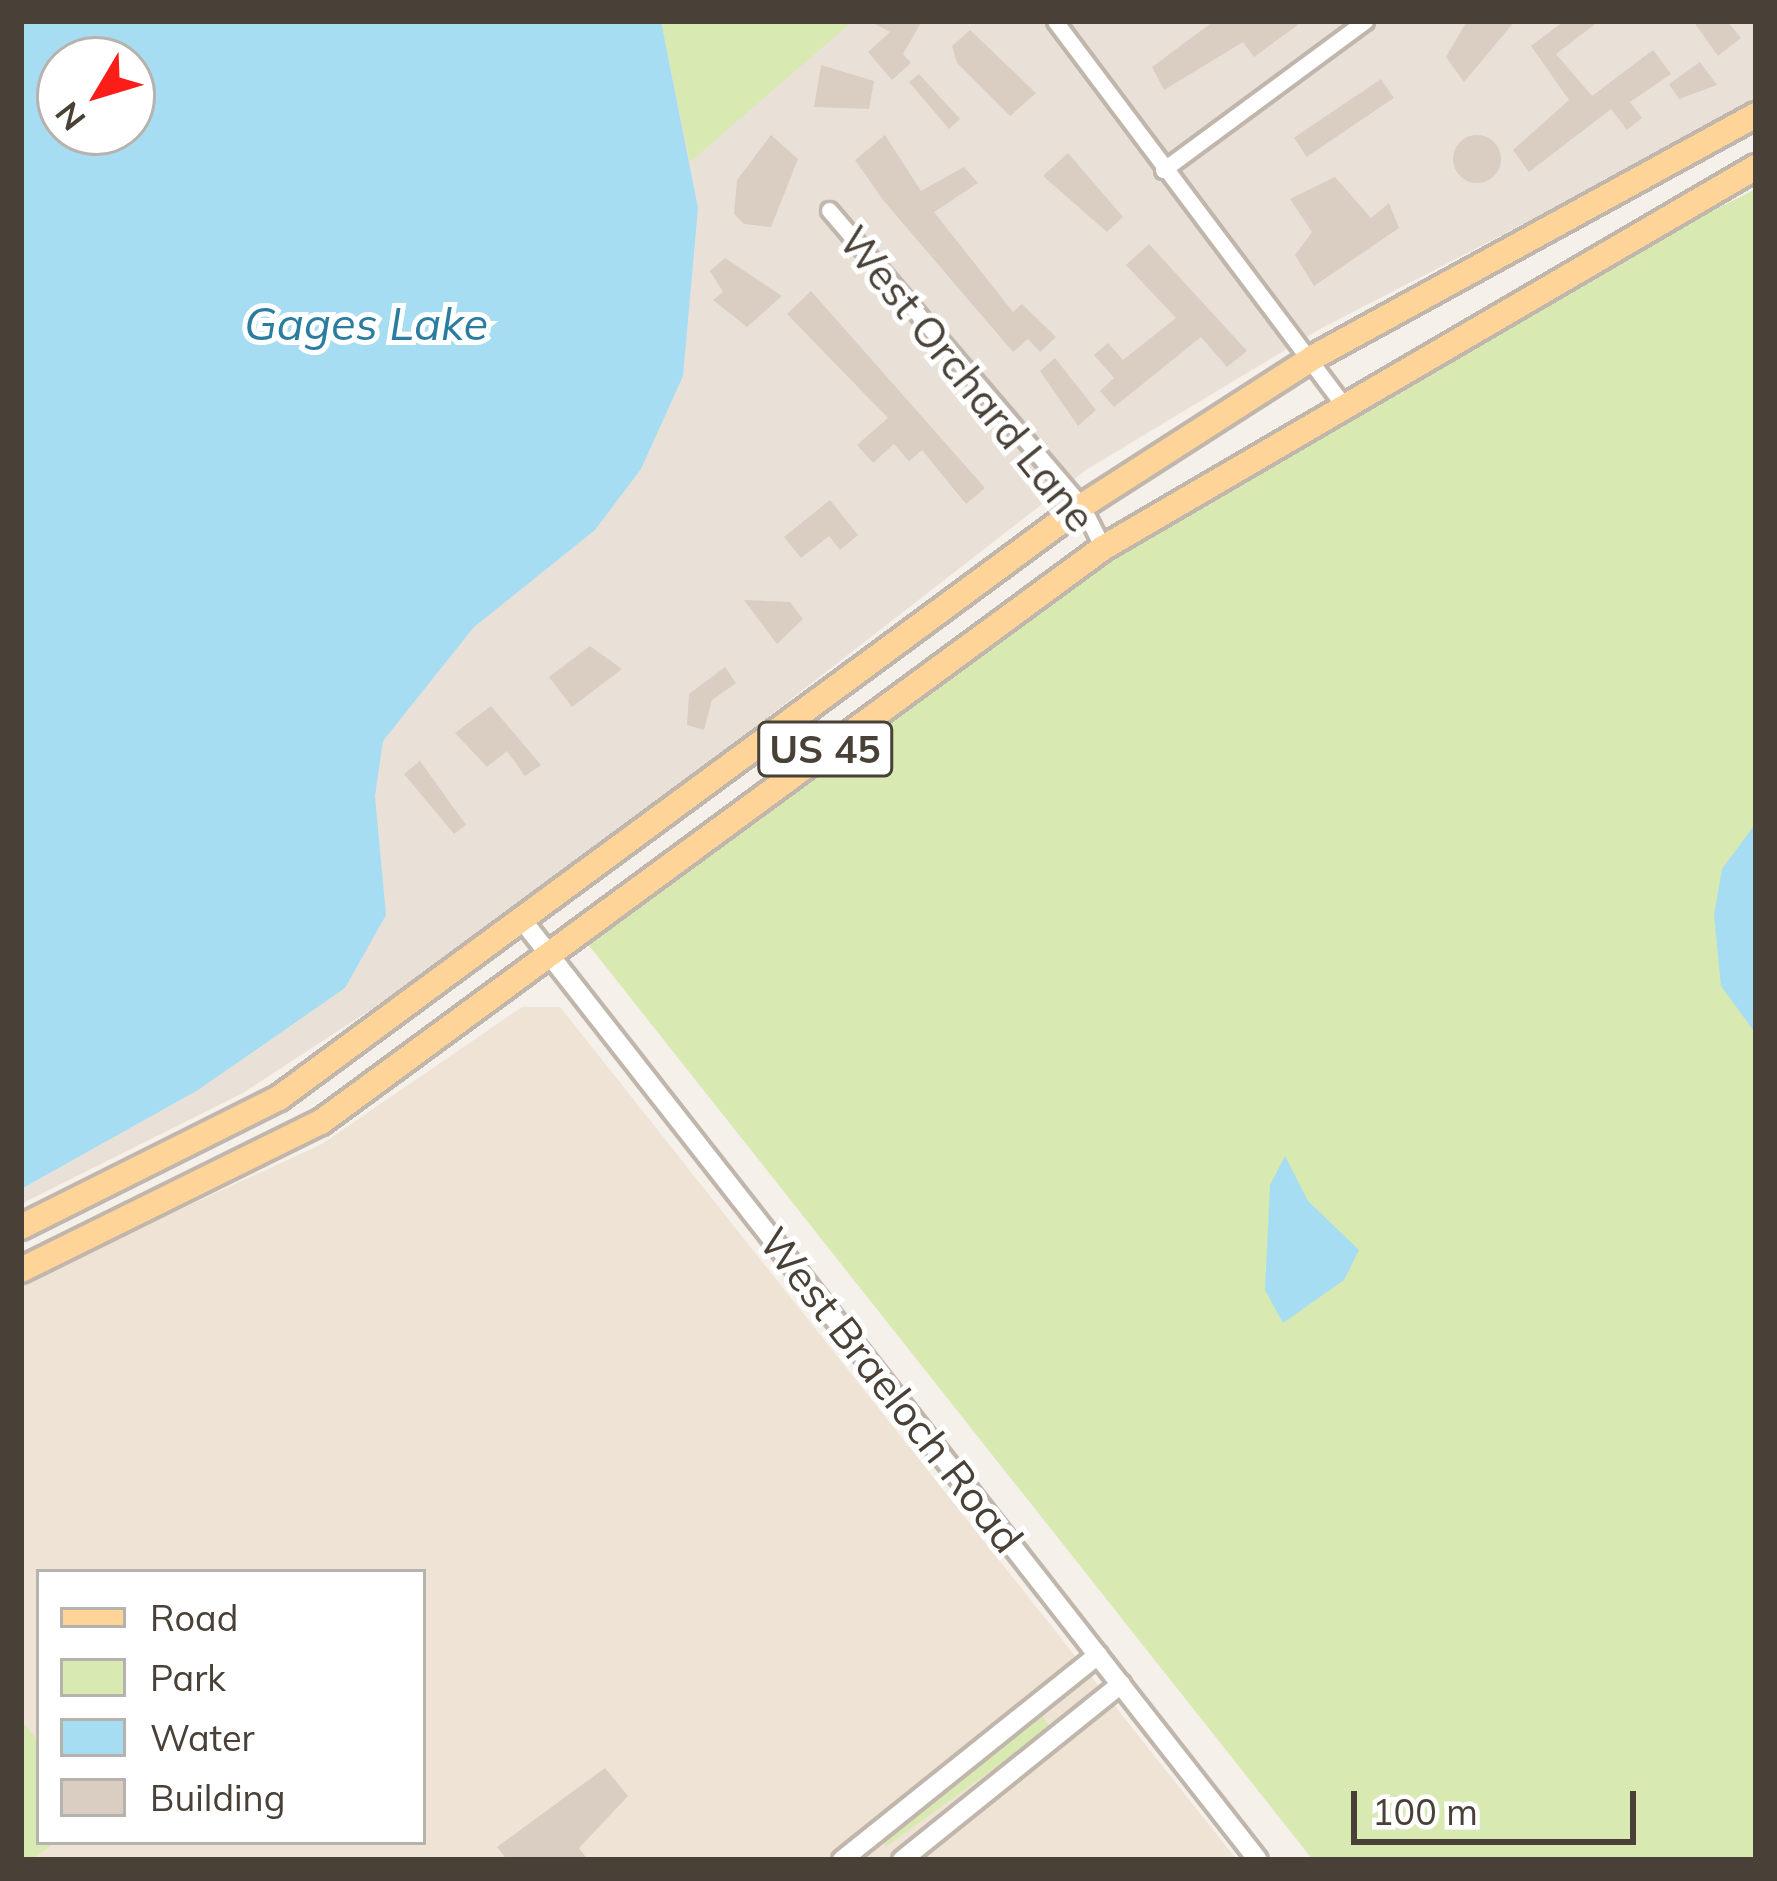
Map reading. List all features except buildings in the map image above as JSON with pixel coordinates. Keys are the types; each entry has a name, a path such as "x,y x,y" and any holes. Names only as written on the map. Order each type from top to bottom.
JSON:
{"main road":[{"name":"US 45","path":"21,1227 279,1098 1082,506 1314,357 1756,115"},
{"name":"US 45","path":"21,1270 321,1122 1103,548 1340,401 1756,167"}],"street":[{"path":"1054,21 1162,170 1314,357 1340,401"},
{"path":"1162,170 1365,21"},
{"name":"West Orchard Lane","path":"829,210 1082,506 1103,548"},
{"name":"West Braeloch Road","path":"524,921 1258,1860"},
{"path":"842,1860 1098,1655"},
{"path":"902,1860 1121,1684"}],"shaded area":[{"path":"21,21 1756,21 1756,104 1320,329 1086,470 499,926 243,1093 21,1204"},
{"path":"522,1007 560,1007 1237,1860 32,1860 52,1845 426,1845 426,1569 36,1569 36,1738 21,1719 21,1283 322,1144"}],"green space":[{"path":"661,21 853,21 690,162"},
{"path":"1756,189 1756,1860 1313,1860 587,943 1121,538 1366,385"},
{"path":"1042,1716 1050,1727 886,1847 878,1835"},
{"path":"21,1719 36,1738 36,1845 52,1845 32,1860 21,1860"}],"water":[{"name":"Gages Lake","path":"21,21 661,21 698,208 683,376 641,469 595,530 474,627 383,741 375,796 386,915 345,988 198,1090 21,1189"},
{"path":"1756,823 1756,1034 1721,986 1714,915 1722,869"},
{"path":"1285,1156 1308,1201 1359,1250 1344,1280 1283,1323 1265,1290 1270,1185"}]}
